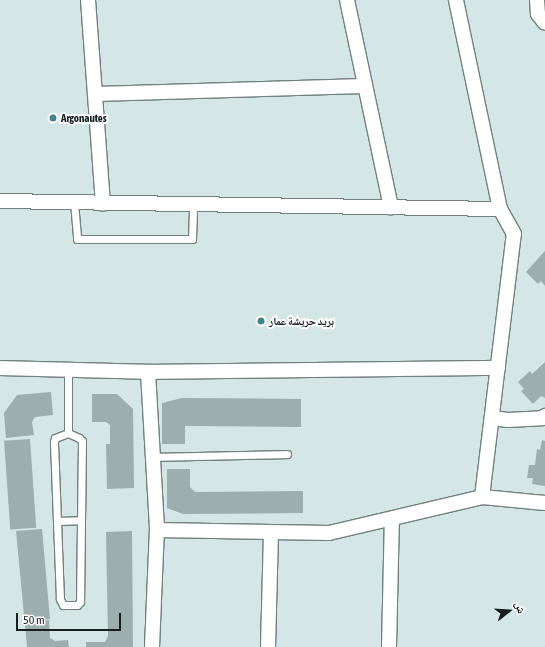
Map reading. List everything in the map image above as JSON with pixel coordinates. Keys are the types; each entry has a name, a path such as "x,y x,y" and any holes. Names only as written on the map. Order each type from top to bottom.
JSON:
{"street":[{"path":"88,0 103,203"},
{"path":"347,0 391,207"},
{"path":"456,0 500,209 514,234 482,497"},
{"path":"537,0 538,14 545,23"},
{"path":"95,94 365,86"},
{"path":"0,201 500,209"},
{"path":"0,368 148,372 498,368"},
{"path":"148,372 157,530 152,647"},
{"path":"492,418 508,420 542,418 545,416"},
{"path":"157,530 329,533 482,497 545,503"},
{"path":"389,647 392,519"},
{"path":"268,647 271,532"}],"lane":[{"path":"74,202 77,239 192,239 193,204"},
{"path":"68,370 68,433"},
{"path":"68,433 79,438 82,442 80,602 77,605 63,606 61,603 54,442 56,438 68,433"},
{"path":"153,457 287,454"},
{"path":"58,521 81,520"}],"building":[{"path":"545,251 545,286 541,281 538,284 526,272"},
{"path":"545,362 545,398 541,396 533,404 521,391 524,389 518,382 530,371 532,374"},
{"path":"51,392 53,415 35,417 32,422 34,435 6,438 4,413 17,395"},
{"path":"92,394 117,394 133,409 134,488 107,489 106,444 110,444 110,425 106,422 92,422"},
{"path":"182,398 301,399 301,427 185,426 185,444 162,444 162,403"},
{"path":"30,439 36,528 10,530 4,441"},
{"path":"542,440 545,441 545,486 532,484 533,478 527,478 529,465 535,465 537,449 540,450"},
{"path":"167,469 190,469 190,487 195,492 303,491 303,513 183,514 167,508"},
{"path":"42,529 50,619 40,620 49,620 50,638 55,641 68,640 69,647 27,647 16,531"},
{"path":"132,531 133,647 86,647 86,642 105,642 108,636 106,532"}],"place":[{"name":"Argonautes","path":"53,118"},
{"name":"بريد حريشة عمار","path":"261,321"}]}
